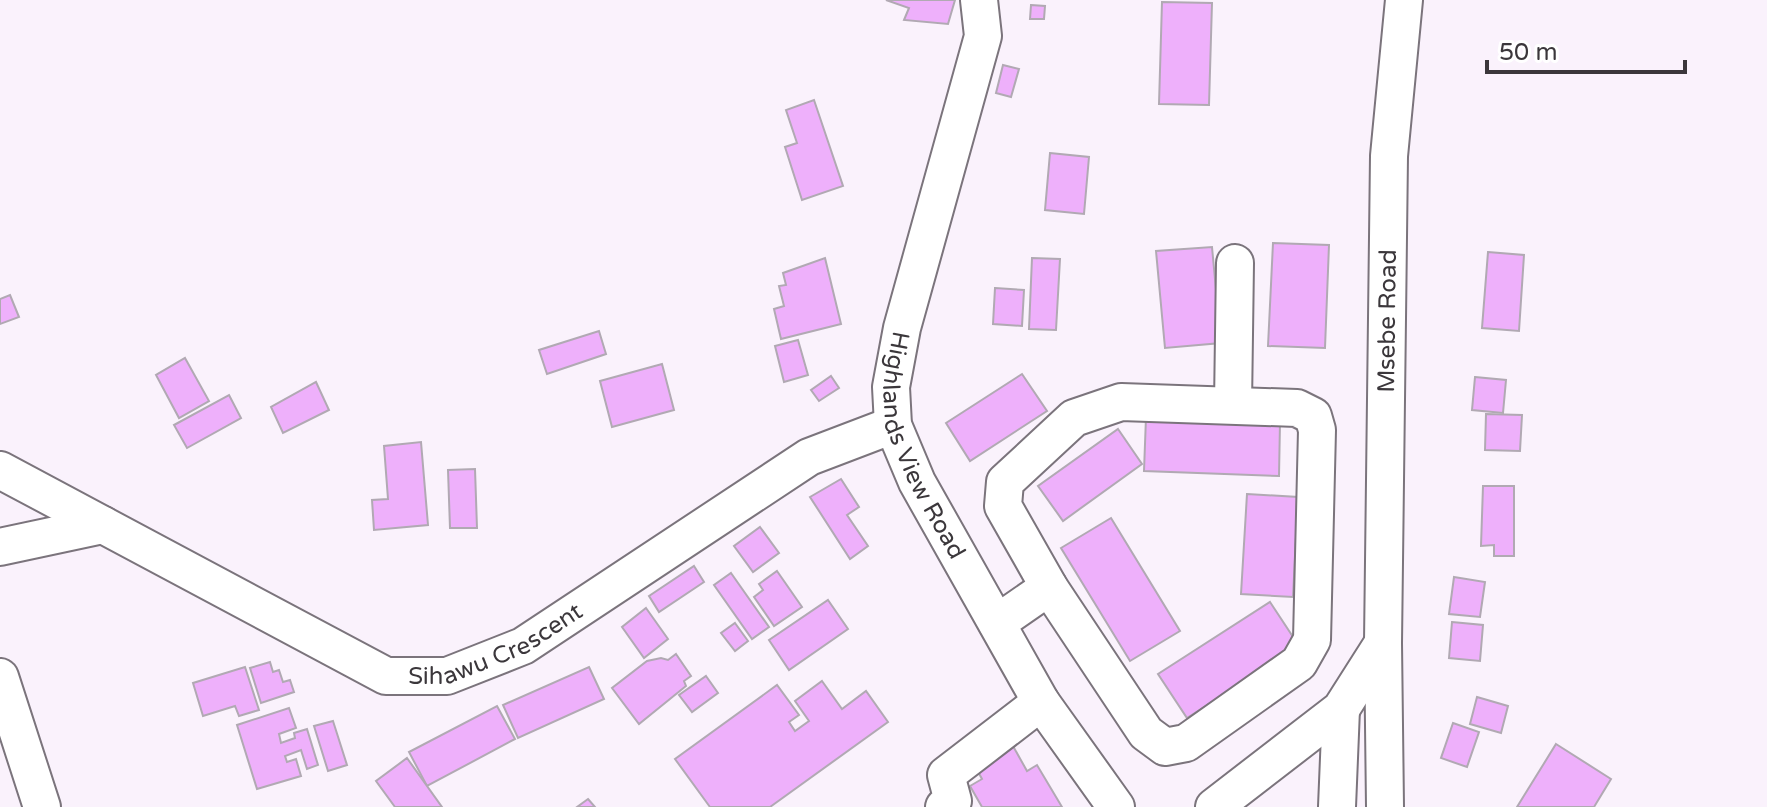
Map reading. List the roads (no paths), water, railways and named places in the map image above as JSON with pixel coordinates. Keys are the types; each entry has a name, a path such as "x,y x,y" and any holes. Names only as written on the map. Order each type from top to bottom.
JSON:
{"street":[{"name":"Highlands View Road","path":"979,0 983,36 902,328 891,387 893,425 917,482 1041,702 1116,807"},
{"name":"Msebe Road","path":"1385,807 1383,643 1389,156 1404,0"},
{"path":"1233,405 1235,263"},
{"path":"1121,402 1233,405 1297,408 1313,416 1317,430 1312,640 1299,663 1186,743 1165,747 1146,733 1049,587 1003,506 1005,482 1074,418 1121,402"},
{"name":"Sihawu Crescent","path":"0,470 386,676 447,676 523,646 809,457 893,425"},
{"path":"0,547 103,525"},
{"path":"997,623 1049,587"},
{"path":"1214,807 1341,709 1383,643"},
{"path":"0,677 42,807"},
{"path":"944,807 953,801 946,775 1041,702"},
{"path":"1330,803 1341,709"}]}
